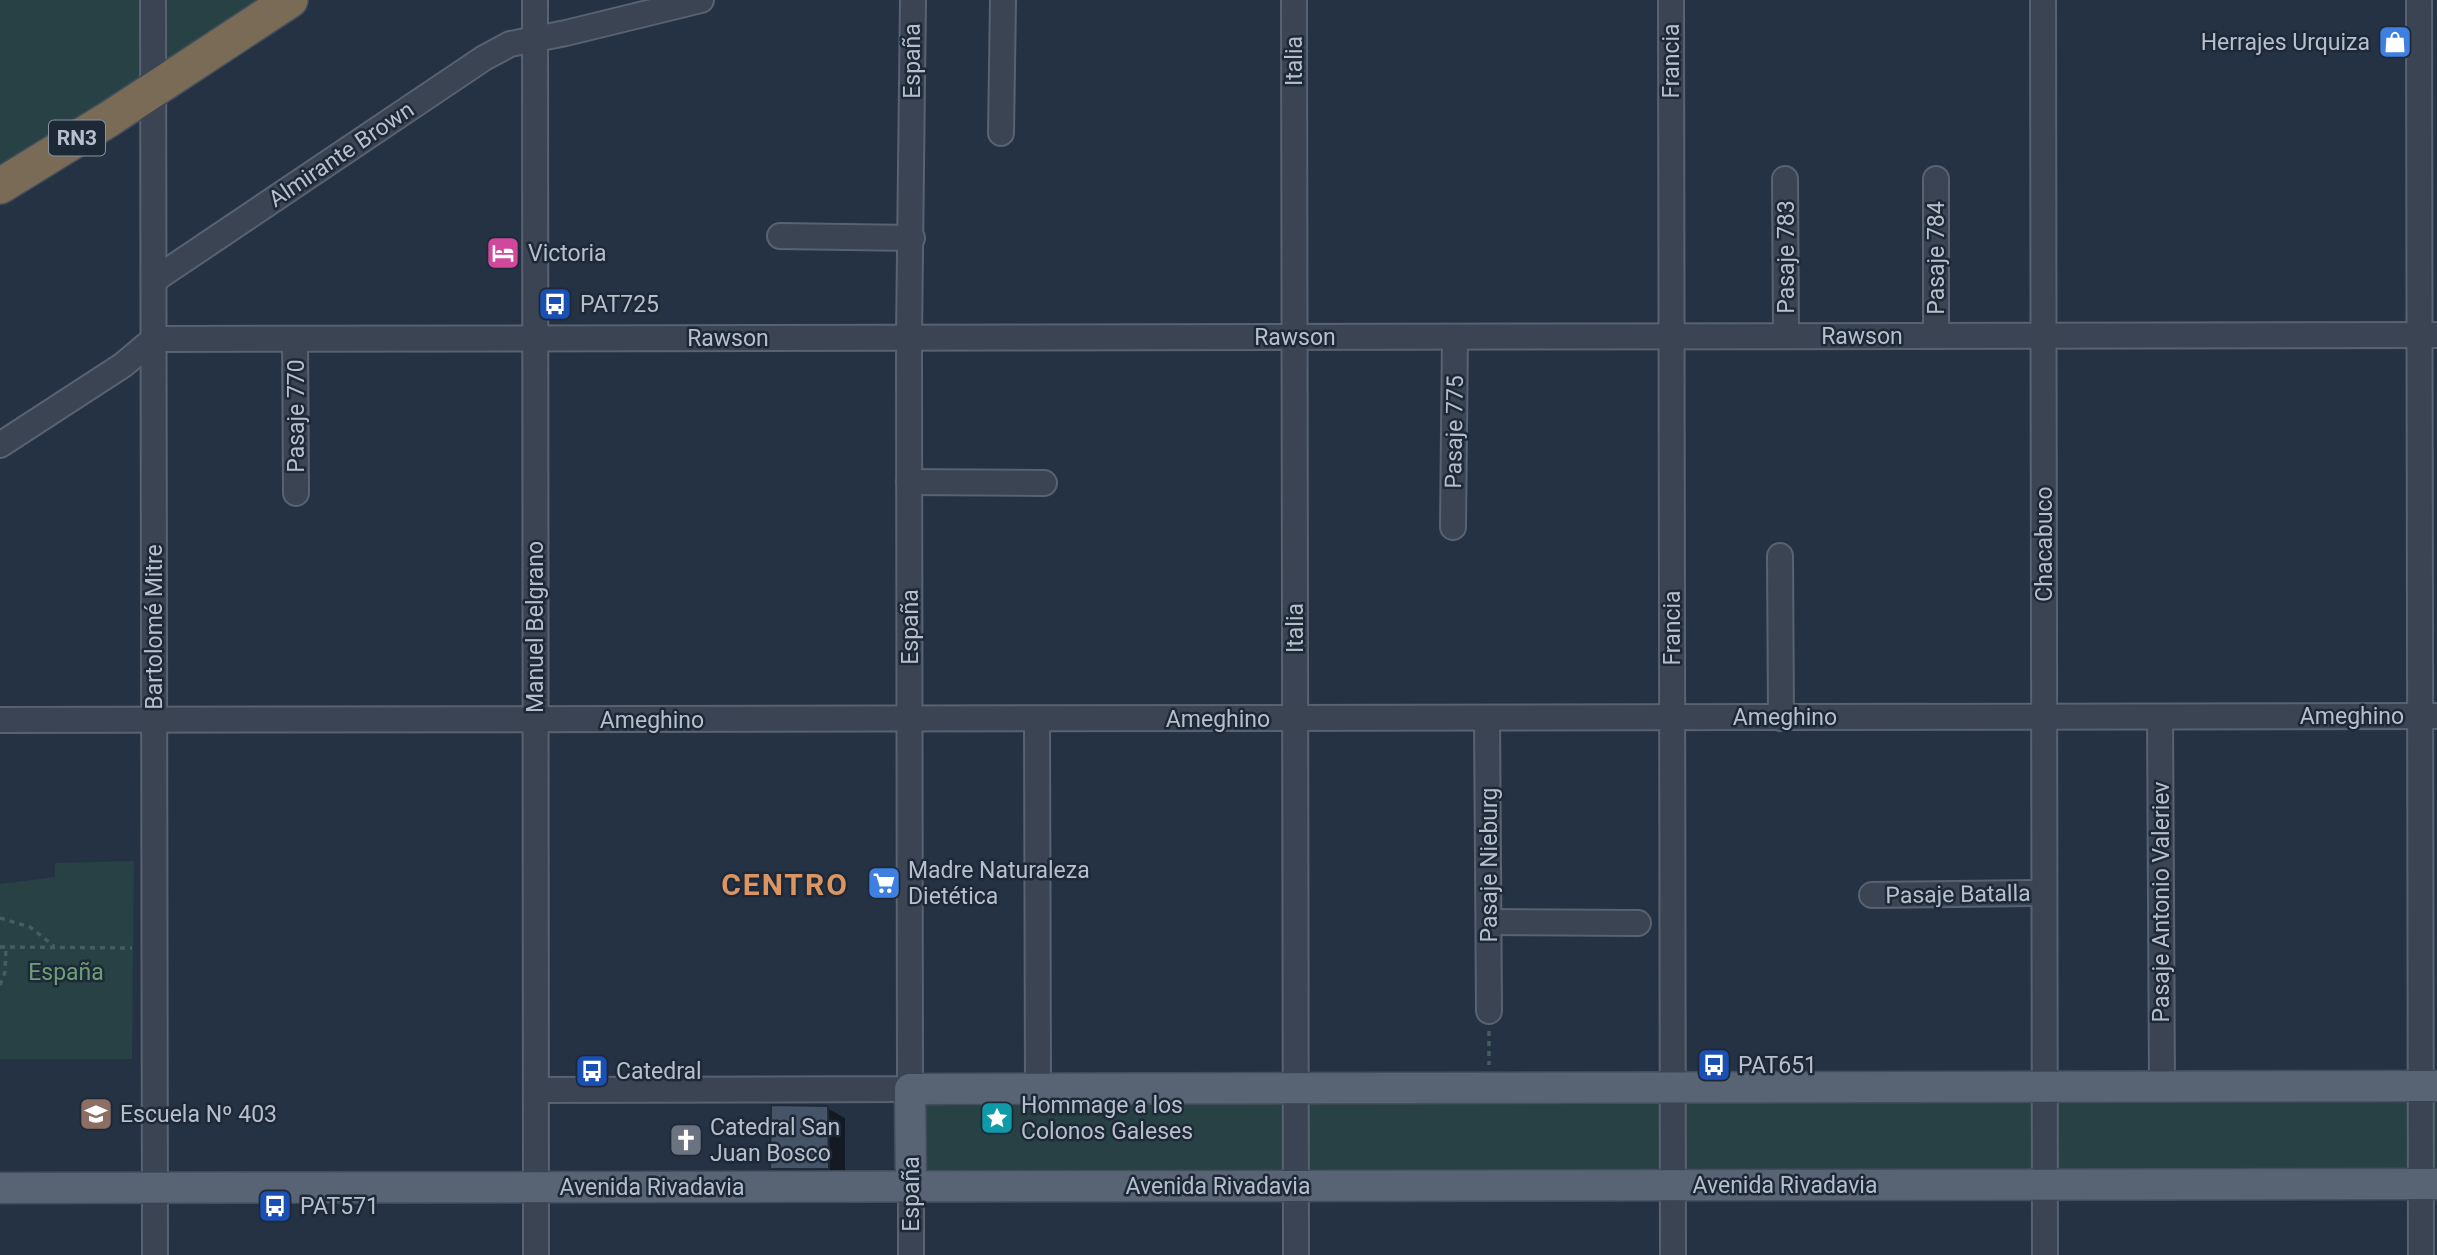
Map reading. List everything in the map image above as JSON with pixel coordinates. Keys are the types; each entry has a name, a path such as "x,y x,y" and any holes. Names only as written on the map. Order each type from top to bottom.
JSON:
{"highway":[{"name":"RN3","path":"0,186 290,0"}],"main road":[{"path":"910,1089 2429,1086"},
{"name":"España","path":"910,1089 911,1187"},
{"name":"Avenida Rivadavia","path":"0,1188 2429,1184"}],"street":[{"name":"Bartolomé Mitre","path":"153,0 155,1255"},
{"name":"Manuel Belgrano","path":"535,0 536,1255"},
{"name":"Almirante Brown","path":"154,280 484,58 510,44 701,0"},
{"name":"España","path":"910,1089 909,337 913,0"},
{"path":"1001,133 1003,0"},
{"name":"Italia","path":"1294,0 1296,1255"},
{"name":"Francia","path":"1671,0 1672,1255"},
{"name":"Chacabuco","path":"2043,0 2045,1255"},
{"path":"2418,0 2428,335 2429,1184 2421,1255"},
{"name":"Pasaje 783","path":"1785,179 1786,336"},
{"name":"Pasaje 784","path":"1936,179 1936,336"},
{"path":"780,236 912,237"},
{"name":"Rawson","path":"154,339 2428,335"},
{"name":"Pasaje 775","path":"1453,527 1455,337"},
{"name":"Pasaje 770","path":"295,338 296,493"},
{"path":"0,446 123,365 154,339"},
{"path":"909,482 1044,483"},
{"path":"1780,556 1781,718"},
{"name":"Pasaje Antonio Valeriev","path":"2161,716 2162,1087"},
{"name":"Ameghino","path":"0,720 2428,716"},
{"name":"Pasaje Nieburg","path":"1487,718 1489,1011"},
{"path":"1037,719 1038,1089"},
{"name":"Pasaje Batalla","path":"1872,895 2044,892"},
{"path":"1489,922 1638,923"},
{"path":"536,1090 910,1089"},
{"name":"España","path":"911,1187 911,1255"}],"path":[{"path":"0,918 30,927 55,948"},
{"path":"0,985 5,972 3,947 134,948"},
{"path":"1489,1011 1489,1065"}],"green space":[{"path":"0,0 290,0 0,186"},
{"name":"España","path":"134,861 132,1059 0,1059 0,884 55,877 55,863"},
{"path":"2437,1086 2437,1184 911,1187 910,1089"}],"building":[{"path":"771,1105 828,1106 829,1169 770,1169"}],"place":[{"name":"Herrajes Urquiza","path":"2395,42"},
{"name":"Victoria","path":"503,253"},
{"name":"PAT725","path":"555,304"},
{"name":"Madre Naturaleza Dietética","path":"884,883"},
{"name":"PAT651","path":"1714,1065"},
{"name":"Catedral","path":"592,1071"},
{"name":"Escuela Nº 403","path":"96,1114"},
{"name":"Hommage a los Colonos Galeses","path":"997,1118"},
{"name":"Catedral San Juan Bosco","path":"686,1140"},
{"name":"PAT571","path":"275,1206"}],"district":[{"name":"CENTRO","path":"785,885"}]}
